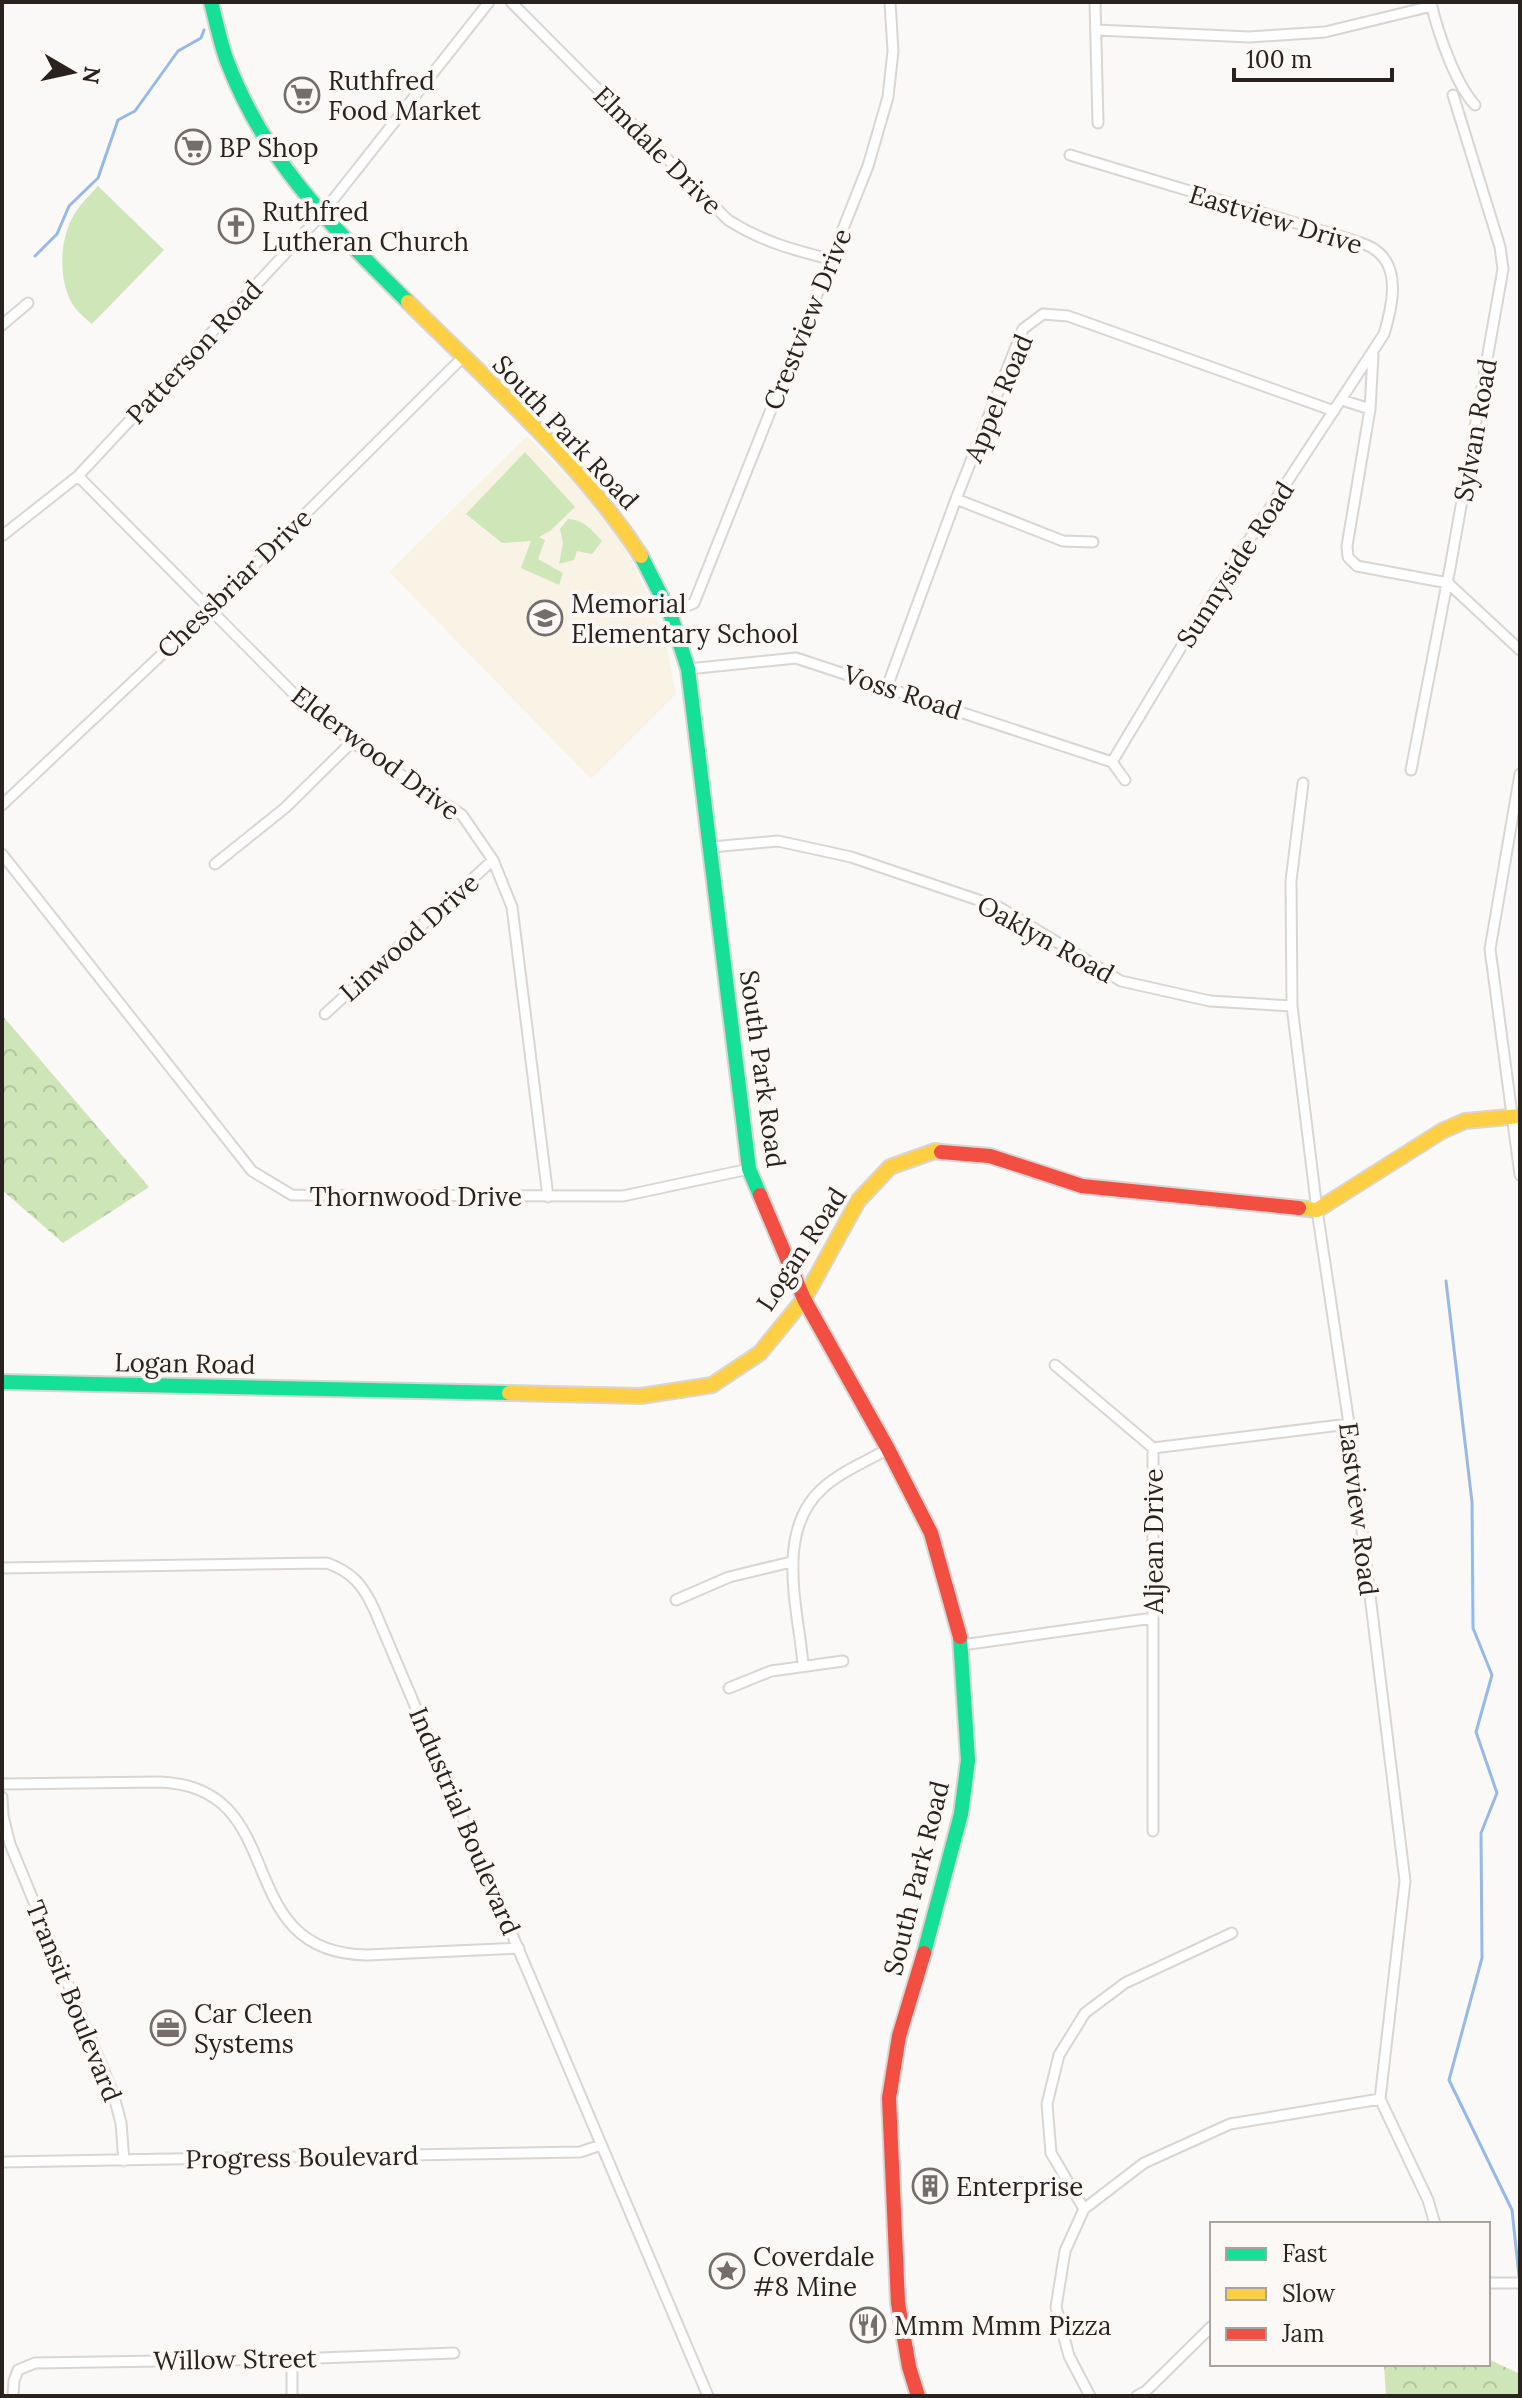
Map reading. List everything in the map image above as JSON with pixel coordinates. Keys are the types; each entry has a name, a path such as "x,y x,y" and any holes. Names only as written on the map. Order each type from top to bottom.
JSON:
{"main road":[{"name":"South Park Road","path":"211,2 226,59 249,112 283,168 321,215 567,461 625,531 649,568 670,613 688,669 749,1169 804,1299 931,1533 962,1645 968,1760 961,1814 899,2036 889,2098 898,2303 909,2367 918,2396"},
{"path":"1317,1210 1442,1131 1465,1121 1516,1117"},
{"name":"Logan Road","path":"2,1382 641,1396 712,1385 760,1353 804,1299 858,1201 890,1167 935,1151 990,1156 1082,1186 1317,1210"}],"street":[{"name":"Patterson Road","path":"2,536 78,476 321,215 489,2"},
{"name":"Elmdale Drive","path":"511,2 728,220 753,236 781,247 830,259"},
{"name":"Crestview Drive","path":"670,613 694,603 868,166 888,97 893,51 890,2"},
{"path":"1095,2 1098,123"},
{"path":"1097,30 1249,37 1325,32 1431,4 1456,72 1468,98 1475,105"},
{"name":"Sylvan Road","path":"1411,770 1448,583 1503,269 1500,247 1453,95"},
{"name":"Eastview Drive","path":"1070,155 1375,249 1392,274 1393,293 1384,334 1374,352"},
{"path":"2,325 28,303"},
{"name":"Appel Road","path":"887,687 1023,329 1043,314 1068,316 1334,411"},
{"path":"1374,352 1370,409 1347,546 1348,557 1357,566 1448,583 1520,650"},
{"name":"Sunnyside Road","path":"1112,762 1207,604 1374,352"},
{"name":"Chessbriar Drive","path":"2,805 211,608 463,357"},
{"path":"1342,400 1370,409"},
{"name":"Elderwood Drive","path":"78,476 297,697 352,742 462,815 493,860 512,907 548,1197"},
{"path":"956,499 1063,541 1093,542"},
{"name":"Voss Road","path":"688,669 796,658 1112,762"},
{"path":"215,864 285,808 352,742"},
{"path":"1112,762 1125,780"},
{"path":"1520,774 1490,949 1516,1117 1520,1175"},
{"name":"Eastview Road","path":"1303,783 1291,881 1292,1006 1317,1210 1349,1424 1405,1881 1380,2099"},
{"name":"Oaklyn Road","path":"711,847 778,841 851,857 999,907 1121,981 1210,1001 1292,1006"},
{"name":"Thornwood Drive","path":"2,854 252,1171 292,1195 623,1196 749,1169"},
{"name":"Linwood Drive","path":"325,1014 493,860"},
{"path":"1055,1365 1153,1448"},
{"name":"Aljean Drive","path":"1153,1831 1153,1448 1349,1424"},
{"path":"803,1664 791,1562 800,1519 823,1487 888,1449"},
{"path":"676,1600 729,1577 791,1562"},
{"name":"Industrial Boulevard","path":"2,1568 327,1563 357,1579 374,1609 708,2396"},
{"path":"962,1645 1153,1618"},
{"path":"729,1688 771,1671 803,1664 843,1661"},
{"path":"2,1784 159,1782 183,1783 202,1789 221,1800 236,1817 275,1902 294,1929 327,1950 346,1955 367,1955 519,1948"},
{"name":"Transit Boulevard","path":"2,1797 10,1844 113,2093 121,2123 124,2161"},
{"path":"1084,2209 1051,2153 1047,2104 1059,2055 1085,2013 1125,1983 1232,1933"},
{"path":"1090,2396 1069,2356 1056,2307 1065,2251 1084,2209 1144,2163 1230,2124 1380,2099 1428,2200 1434,2222"},
{"name":"Progress Boulevard","path":"2,2162 580,2152 601,2145"},
{"path":"1490,2283 1520,2283"},
{"path":"1143,2394 1210,2328"},
{"name":"Willow Street","path":"13,2396 18,2370 35,2363 454,2353"},
{"path":"292,2359 292,2396"}],"shaded area":[{"name":"Memorial Elementary School","path":"527,436 579,488 622,542 647,592 666,644 676,694 591,779 389,572"}],"green space":[{"path":"98,186 164,250 92,324 70,299 62,263 67,229 82,204"},
{"path":"525,452 575,507 550,531 539,537 545,540 538,559 563,573 559,585 521,568 531,541 502,543 466,514"},
{"path":"568,519 583,523 602,541 592,554 577,551 574,560 559,564 563,543 560,529"},
{"path":"2,1015 149,1187 63,1243 2,1190"},
{"path":"1490,2360 1520,2374 1520,2396 1386,2396 1384,2366 1490,2366"}],"waterway":[{"path":"35,256 57,234 69,206 98,178 118,120 135,111 178,51 201,38 204,30"},
{"path":"1446,1281 1472,1502 1473,1628 1492,1675 1476,1732 1497,1793 1481,1833 1482,1958 1449,2080 1512,2210 1519,2276"}],"traffic: fast":[{"path":"211,2 225,54 261,132 328,220 408,302"},
{"path":"641,556 670,613 688,669 749,1169 760,1195"},
{"path":"2,1382 509,1393"},
{"path":"924,1953 961,1814 968,1760 960,1637"}],"traffic: slow":[{"path":"408,302 561,455 617,521 641,556"},
{"path":"1299,1208 1317,1210 1442,1131 1465,1121 1520,1116"},
{"path":"509,1393 641,1396 712,1385 760,1353 804,1299 858,1201 890,1167 935,1151 941,1152"}],"traffic: jam":[{"path":"941,1152 990,1156 1082,1186 1299,1208"},
{"path":"760,1195 804,1299 931,1533 960,1637"},
{"path":"918,2396 909,2367 898,2303 889,2098 899,2036 924,1953"}],"place":[{"name":"Ruthfred Food Market","path":"302,95"},
{"name":"BP Shop","path":"193,147"},
{"name":"Ruthfred Lutheran Church","path":"236,226"},
{"name":"Memorial Elementary School","path":"545,618"},
{"name":"Car Cleen Systems","path":"168,2028"},
{"name":"Enterprise","path":"930,2186"},
{"name":"Coverdale #8 Mine","path":"727,2271"},
{"name":"Mmm Mmm Pizza","path":"868,2325"}]}
